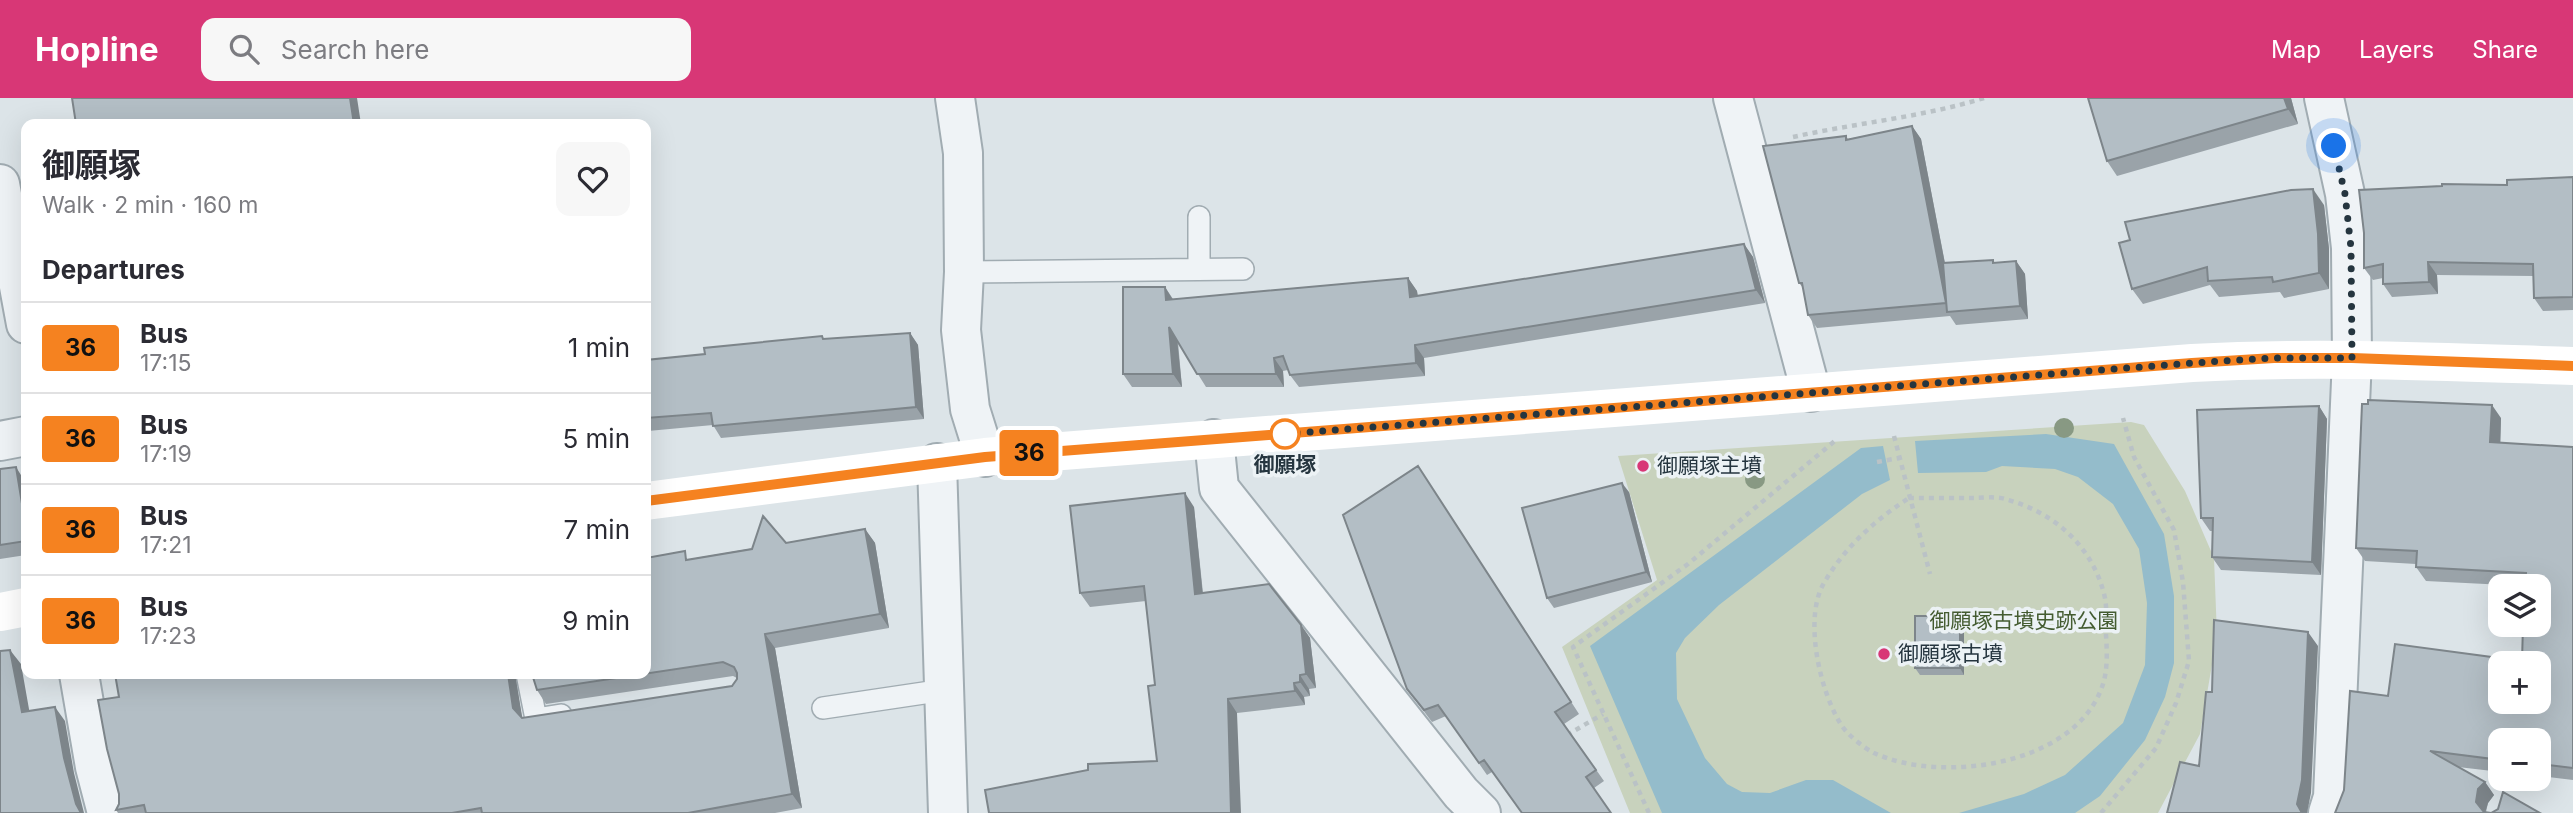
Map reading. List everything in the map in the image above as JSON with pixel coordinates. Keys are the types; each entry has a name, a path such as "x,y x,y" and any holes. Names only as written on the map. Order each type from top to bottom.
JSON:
{"main road":[{"path":"651,500 985,457 2192,363 2274,358 2352,358 2573,366"},
{"path":"0,612 21,608"}],"street":[{"path":"955,98 963,153 964,272 961,330 970,409 985,457"},
{"path":"1733,98 1811,392"},
{"path":"2324,98 2345,194 2351,248 2352,358 2333,797 2328,813"},
{"path":"0,184 21,297"},
{"path":"0,441 21,437"},
{"path":"1214,439 1219,488 1461,793 1482,813"},
{"path":"937,463 948,813"},
{"path":"80,679 95,767 107,813"}],"lane":[{"path":"1199,217 1199,270"},
{"path":"964,272 1243,268"},
{"path":"528,679 536,719 576,713"},
{"path":"823,708 944,690"}],"path":[{"path":"1743,138 1793,137 1958,106 1984,98"},
{"path":"2101,813 2156,748 2176,704 2189,661 2183,582 2174,530 2134,457 2121,411"},
{"path":"1648,813 1573,647 1688,564 1840,436"},
{"path":"1896,441 1930,574"},
{"path":"1877,462 1899,458"},
{"path":"1909,498 2002,498 2042,515 2077,540 2096,569 2105,600 2107,658 2102,687 2088,713 2067,735 2030,754 1993,763 1909,764 1872,752 1843,727 1827,695 1817,654 1814,618 1822,585 1869,526 1909,498"},
{"path":"1557,741 1603,714"}],"green space":[{"name":"御願塚古墳史跡公園","path":"2131,422 2144,425 2185,491 2214,558 2217,636 2200,734 2158,813 1630,813 1562,647 1657,580 1618,456"}],"water":[{"path":"2046,434 2114,444 2164,534 2174,596 2174,663 2165,697 2145,740 2100,796 2075,813 1959,813 2024,794 2065,775 2123,723 2145,665 2147,603 2139,549 2113,504 2078,477 2055,469 2002,466 1986,472 1918,473 1915,441"},
{"path":"1883,446 1890,480 1862,494 1719,605 1685,638 1676,653 1677,699 1705,758 1727,784 1742,792 1770,793 1806,780 1833,780 1891,813 1662,813 1590,646 1861,448"}],"building":[{"path":"72,98 350,98 353,119 75,119"},
{"path":"2088,98 2284,98 2288,109 2107,161"},
{"path":"1912,126 1946,303 1808,315 1802,283 1799,283 1763,146 1846,136 1846,140"},
{"path":"2573,177 2573,297 2534,298 2533,264 2428,262 2429,282 2383,284 2383,264 2364,268 2364,233 2359,190 2442,184 2507,185 2507,180"},
{"path":"2313,189 2319,273 2273,282 2272,277 2208,281 2207,267 2132,289 2119,243 2130,240 2125,222 2291,190"},
{"path":"1744,244 1756,290 1415,345 1416,363 1290,375 1283,356 1274,358 1276,374 1197,374 1169,327 1173,374 1123,374 1123,287 1165,287 1166,300 1408,278 1410,297"},
{"path":"1993,260 1993,263 2016,261 2020,306 1947,312 1943,263"},
{"path":"910,333 916,407 713,426 711,413 651,418 651,359 705,354 704,348 822,336 823,339"},
{"path":"2368,400 2492,405 2490,442 2573,447 2573,768 2551,765 2551,728 2488,728 2488,758 2430,751 2485,782 2478,789 2476,802 2484,812 2491,813 2335,813 2344,790 2350,691 2388,696 2395,644 2488,656 2488,714 2551,714 2551,651 2522,651 2523,637 2551,637 2551,574 2416,567 2417,551 2356,548 2362,404 2368,404"},
{"path":"2319,406 2312,562 2212,557 2213,518 2201,518 2197,410"},
{"path":"1418,466 1571,702 1555,712 1596,770 1586,777 1611,813 1522,813 1484,760 1479,763 1438,705 1424,710 1407,689 1343,515"},
{"path":"16,467 21,498 21,542 0,545 0,469"},
{"path":"1622,483 1646,572 1547,598 1522,508"},
{"path":"1185,493 1195,594 1269,584 1301,625 1306,674 1300,675 1300,682 1294,683 1295,691 1228,699 1231,813 989,813 985,790 1088,770 1088,764 1157,761 1148,686 1155,685 1144,586 1080,593 1070,506"},
{"path":"763,516 786,543 865,529 880,614 765,634 792,794 688,813 482,813 481,808 452,813 146,813 144,805 116,810 119,794 98,700 119,697 116,679 509,679 513,708 522,718 732,686 737,679 737,673 734,667 723,662 651,673 651,557 685,551 686,560 752,549"},
{"path":"1915,616 1960,616 1960,668 1915,668"},
{"path":"2214,620 2308,632 2302,780 2297,804 2302,813 2167,813 2180,762 2199,766 2206,692 2212,692"},
{"path":"10,650 22,712 55,707 64,758 76,804 81,813 0,813 0,651"},
{"path":"534,679 610,679 537,690"},
{"path":"2503,792 2540,813 2491,813 2498,809"}],"bus line":[{"name":"36","path":"651,500 985,457 2192,363 2274,358 2352,358 2573,366"}],"place":[{"name":"御願塚","path":"1285,434"},
{"name":"御願塚主墳","path":"1643,466"},
{"name":"御願塚古墳","path":"1884,654"}],"route":[{"path":"1285,434 2192,363 2274,358 2352,358 2351,248 2345,194 2334,146"}]}
